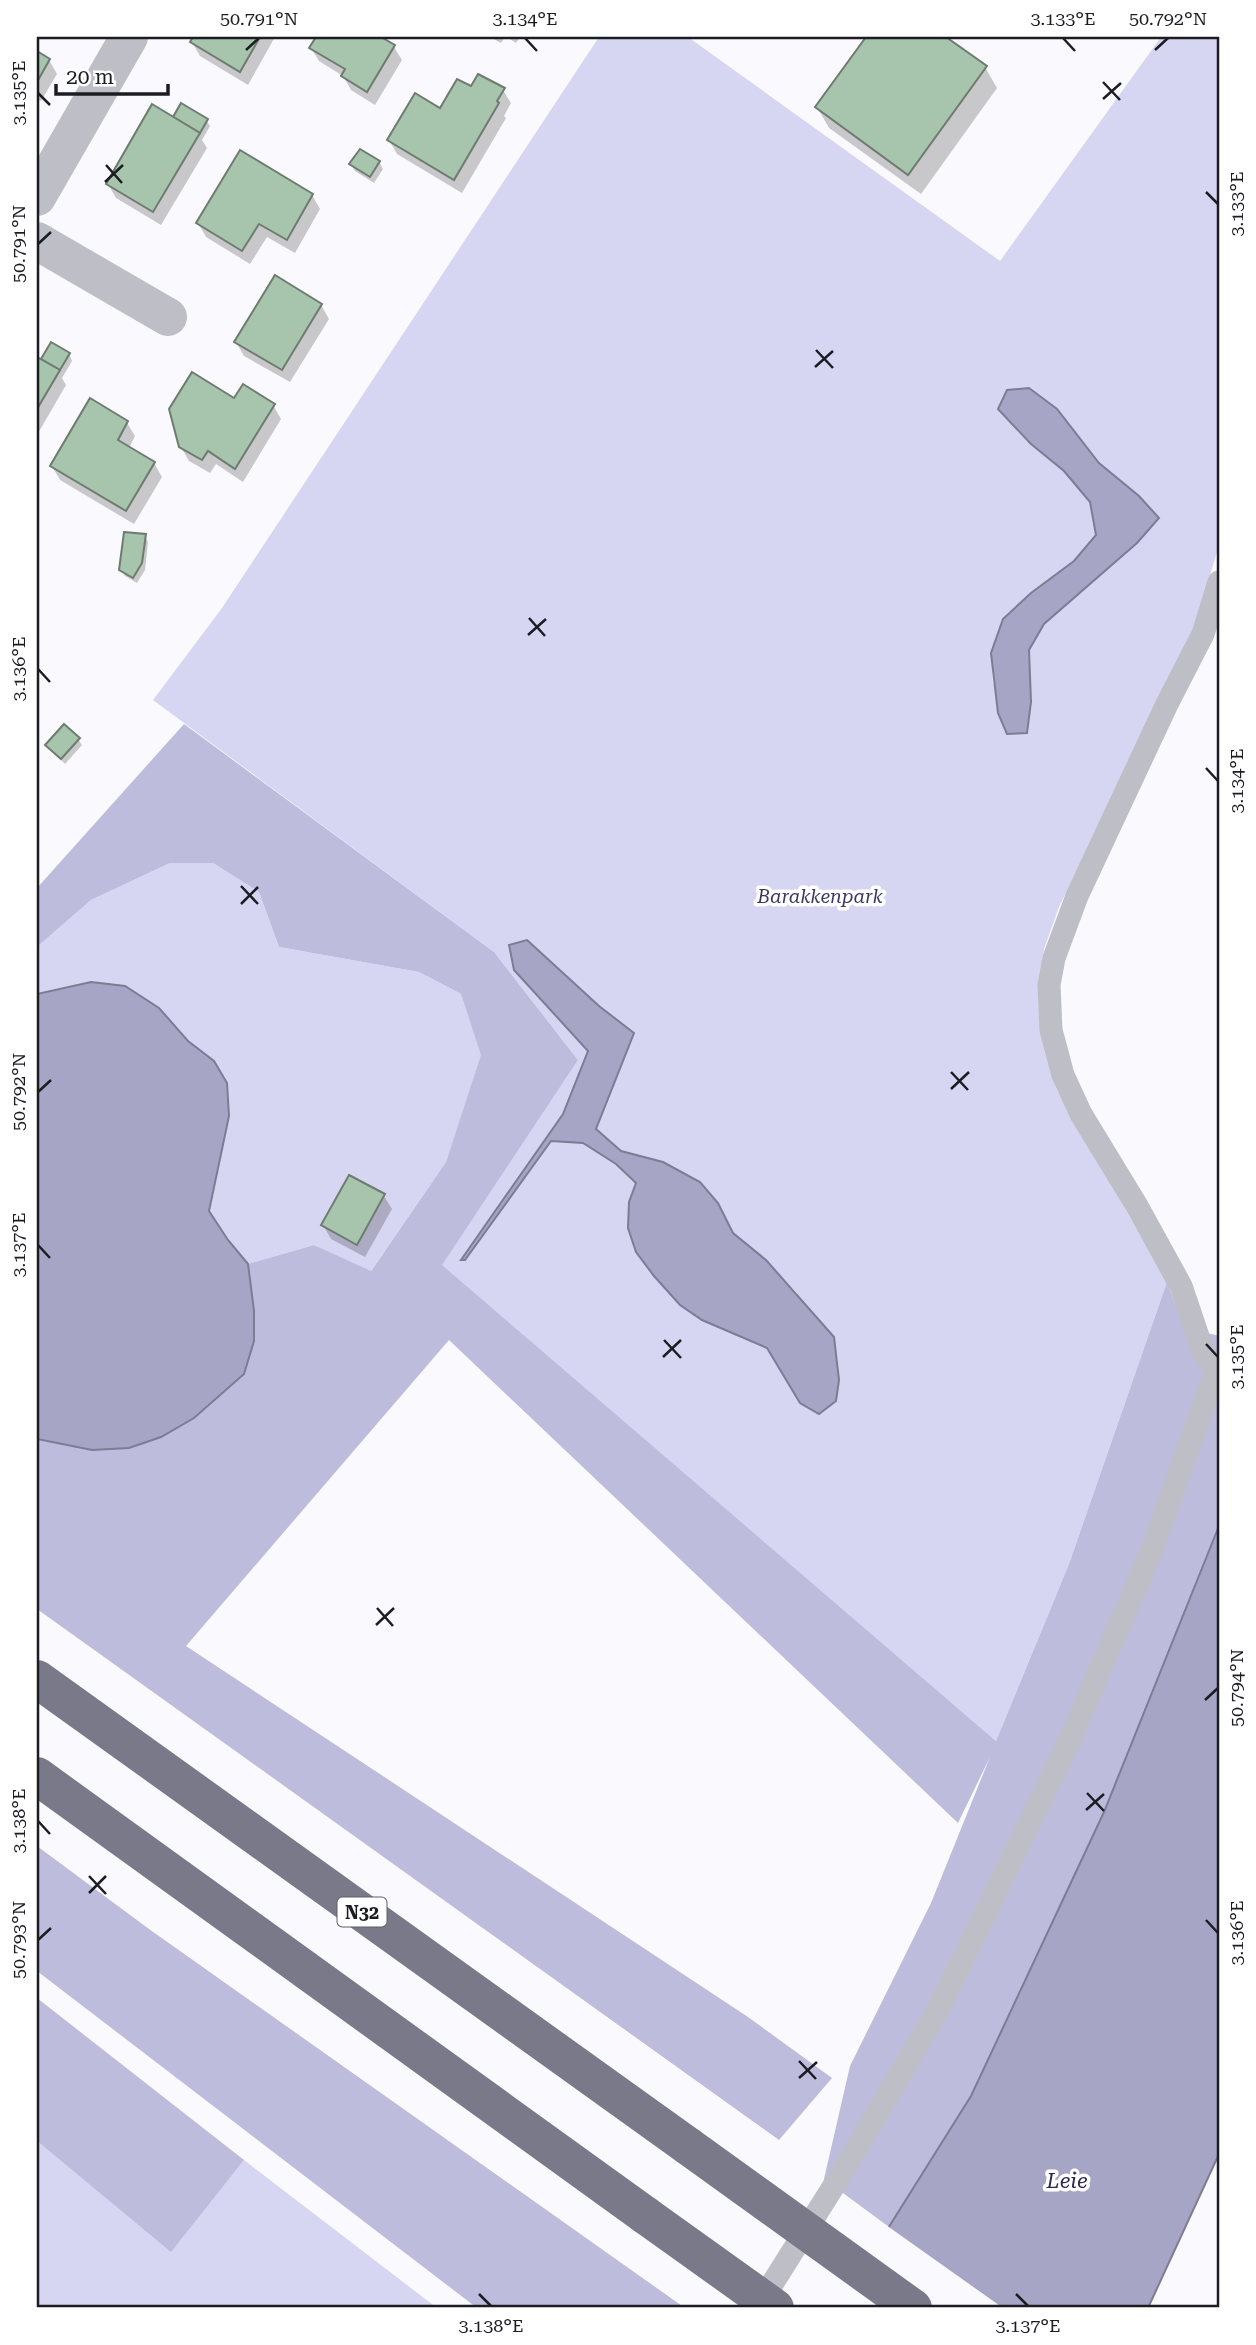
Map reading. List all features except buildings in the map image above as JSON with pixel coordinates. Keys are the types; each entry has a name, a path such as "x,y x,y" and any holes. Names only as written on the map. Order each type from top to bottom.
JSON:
{"highway":[{"name":"N32","path":"37,1679 913,2308"},
{"path":"37,1776 775,2308"}],"street":[{"path":"37,197 129,37"},
{"path":"37,241 168,317"}],"lane":[{"path":"757,2308 938,2010 1066,1748 1140,1579 1219,1364 1205,1357 1181,1286 1137,1206 1081,1114 1063,1075 1051,1030 1049,985 1054,958 1077,897 1167,704 1203,634 1219,582"}],"green space":[{"name":"Barakkenpark","path":"599,37 688,37 1000,261 1161,37 1219,37 1219,545 1195,626 1059,907 1044,949 1040,977 1041,1034 1056,1088 1167,1282 1069,1564 996,1741 441,1265 578,1060 494,952 153,700 222,608","holes":["1029,388 1057,409 1099,463 1139,496 1137,543 1045,623 1029,650 1031,702 993,684 991,653 1003,619 1031,593 1074,561 1097,535 1090,502 1064,471 1031,444","514,970 599,1006 634,1033 595,1129 621,1151 663,1162 718,1203 733,1233 766,1260 797,1293 819,1414 801,1403 767,1348 702,1320 654,1276 636,1252 628,1228 629,1202 637,1184 616,1164 583,1143 551,1141 465,1260 461,1260 563,1114 588,1051"]},
{"path":"170,863 213,863 259,892 279,947 419,972 461,994 482,1055 446,1162 370,1272 314,1245 248,1264 209,1211 229,1116 214,1061 188,1041 159,1008 91,982 37,994 37,947 91,900"},
{"path":"37,2141 171,2251 244,2160 437,2308 37,2308"}],"shaded area":[{"path":"184,724 494,952 578,1060 442,1265 996,1741 1069,1564 1167,1282 1184,1327 1219,1336 1219,1526 1104,1812 971,2096 889,2227 824,2179 850,2066 931,1903 990,1757 958,1823 449,1340 186,1646 748,2017 832,2078 779,2140 37,1609 37,1439 92,1450 221,1395 244,1373 254,1341 254,1311 248,1264 314,1245 371,1271 446,1162 481,1055 461,994 419,972 279,947 259,892 213,863 170,863 91,900 37,947 37,888"},
{"path":"37,1846 149,1929 685,2308 477,2308 37,1971"},
{"path":"37,1998 244,2160 171,2252 37,2141"}],"water":[{"path":"1029,388 1057,409 1099,463 1139,496 1159,518 1137,543 1044,624 1029,650 1031,702 1027,733 1007,734 998,713 991,653 1003,619 1031,593 1074,561 1096,535 1090,502 1064,471 1031,444 998,409 1007,390"},
{"path":"527,940 599,1006 634,1033 596,1129 621,1151 663,1162 700,1182 718,1203 733,1233 766,1260 834,1337 839,1380 836,1401 819,1414 800,1403 767,1348 702,1320 680,1305 654,1276 636,1252 628,1228 629,1202 636,1183 616,1164 583,1143 551,1141 465,1260 461,1260 563,1114 588,1051 514,970 509,945"},
{"path":"91,982 125,986 159,1008 188,1041 214,1061 227,1083 229,1116 209,1211 248,1264 254,1311 254,1341 244,1374 194,1418 161,1437 129,1448 92,1450 37,1439 37,994"},
{"name":"Leie","path":"1219,1526 1219,2154 1148,2308 838,2308 971,2096 1104,1812"}],"pier":[{"path":"886,2225 1003,2308 835,2308"}]}
